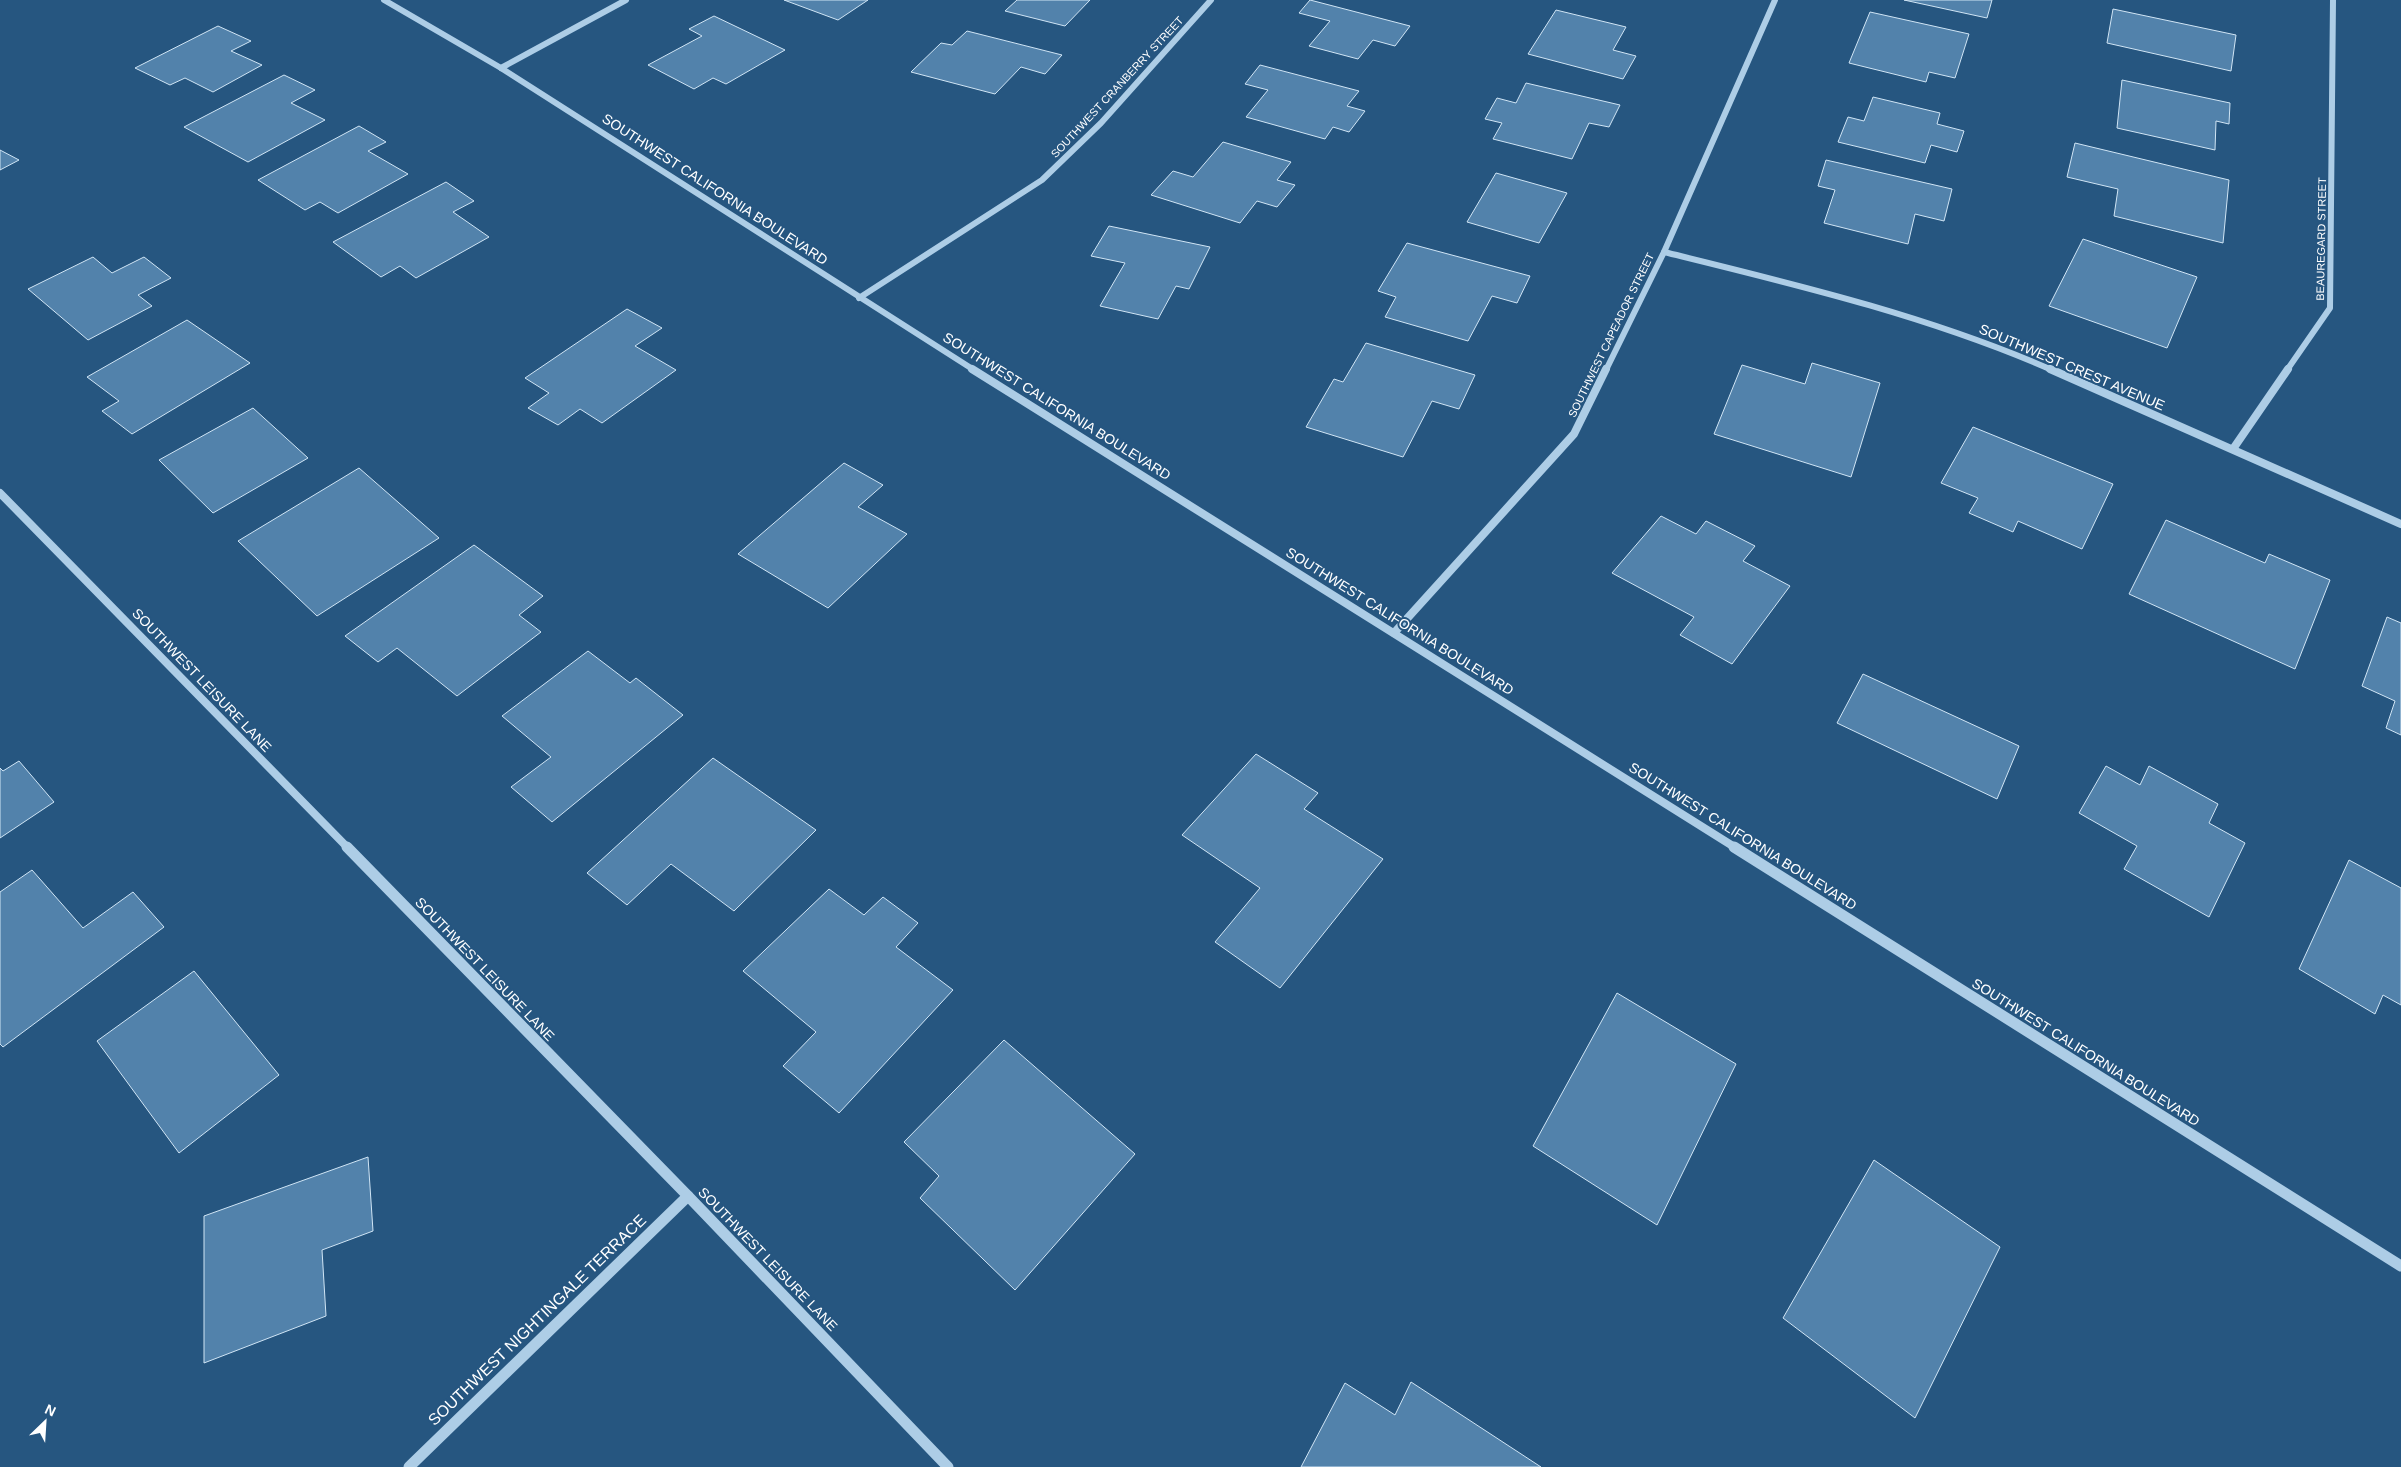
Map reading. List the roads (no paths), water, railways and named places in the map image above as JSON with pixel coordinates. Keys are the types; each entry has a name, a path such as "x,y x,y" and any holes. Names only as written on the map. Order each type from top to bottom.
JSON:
{"street":[{"name":"SOUTHWEST CALIFORNIA BOULEVARD","path":"384,0 501,68 859,298 2401,1266"},
{"path":"501,68 626,0"},
{"name":"SOUTHWEST CRANBERRY STREET","path":"859,298 1042,180 1100,123 1211,0"},
{"name":"SOUTHWEST CAPEADOR STREET","path":"1394,633 1574,434 1664,252 1775,0"},
{"name":"BEAUREGARD STREET","path":"2233,449 2330,308 2333,0"},
{"name":"SOUTHWEST CREST AVENUE","path":"1664,252 1812,288 1964,336 2032,361 2401,524"},
{"name":"SOUTHWEST LEISURE LANE","path":"0,493 688,1196 948,1467"},
{"name":"SOUTHWEST NIGHTINGALE TERRACE","path":"409,1467 688,1196"}]}
